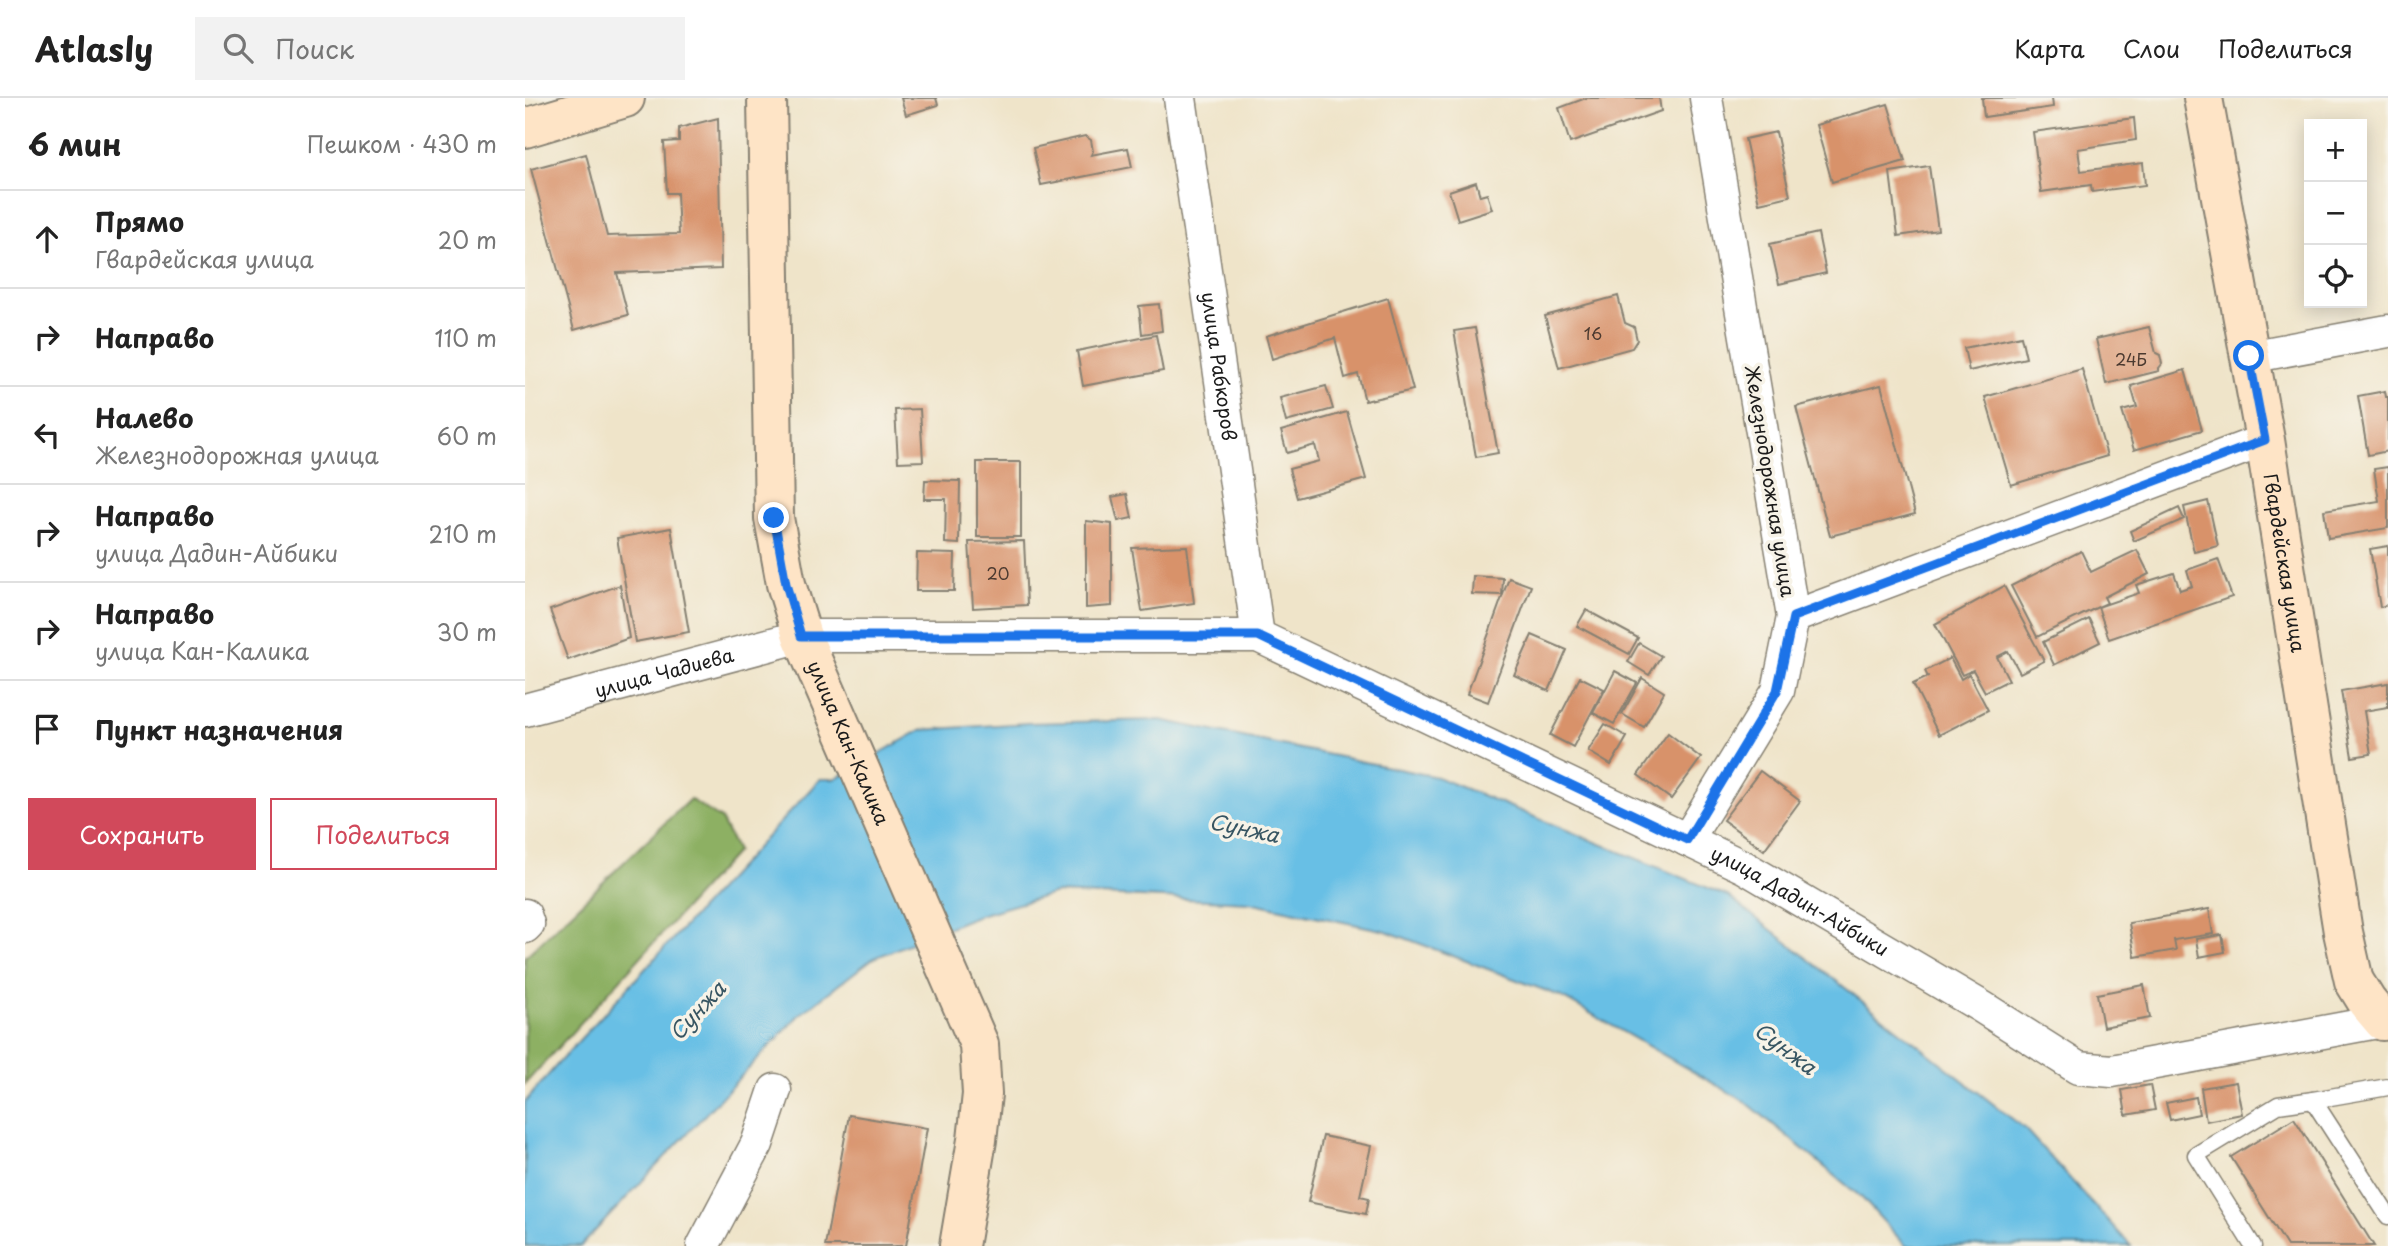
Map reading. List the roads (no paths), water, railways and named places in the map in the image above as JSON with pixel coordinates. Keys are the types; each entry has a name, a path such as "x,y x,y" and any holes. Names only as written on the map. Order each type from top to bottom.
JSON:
{"street":[{"path":"525,128 625,98"},
{"name":"улица Кан-Калика","path":"767,98 774,518 786,584 801,636 979,1044 982,1094 959,1246"},
{"name":"улица Рабкоров","path":"1180,98 1258,636"},
{"name":"Железнодорожная улица","path":"1687,840 1777,691 1793,617 1706,98"},
{"name":"Гвардейская улица","path":"2203,98 2265,440 2343,932 2354,981 2367,1002 2386,1021"},
{"path":"2249,356 2388,331"},
{"path":"1793,617 2265,440"},
{"name":"улица Дадин-Айбики","path":"801,636 1258,636 1744,867 1982,1007 2078,1068 2112,1071 2386,1021"},
{"name":"улица Чадиева","path":"525,710 801,636"},
{"path":"703,1246 757,1144 775,1090"}],"lane":[{"path":"2253,1246 2196,1155 2278,1105 2388,1087"},
{"path":"2313,1100 2388,1216"}],"water":[{"name":"Сунжа","path":"1160,720 1437,777 1728,896 2025,1129 2131,1246 1906,1246 1862,1198 1746,1102 1560,996 1386,931 1249,902 1056,893 976,916 872,959 798,1016 581,1246 525,1246 525,1102 820,779 834,779 921,730 1028,723"}]}
